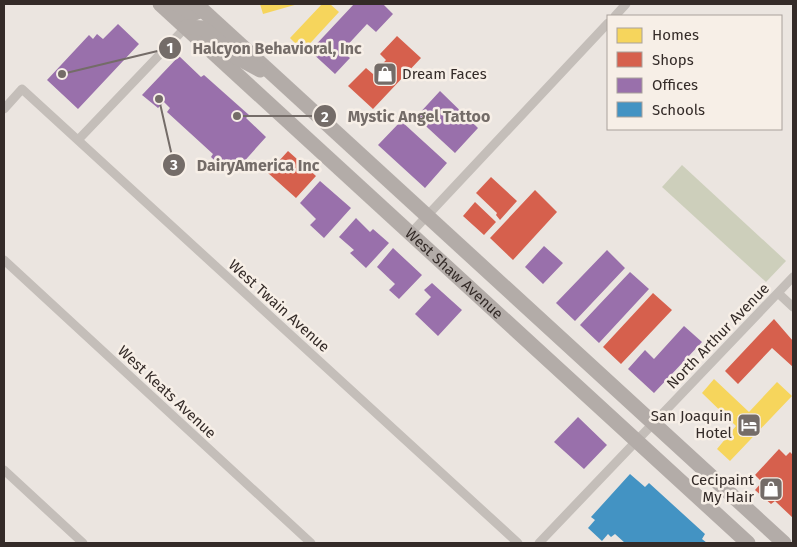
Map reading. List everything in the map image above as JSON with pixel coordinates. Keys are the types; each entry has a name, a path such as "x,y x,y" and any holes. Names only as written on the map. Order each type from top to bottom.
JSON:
{"main road":[{"name":"West Shaw Avenue","path":"160,4 748,543"},
{"path":"177,4 192,14 202,6"},
{"name":"West Shaw Avenue","path":"202,6 277,78 784,543"},
{"path":"186,27 203,28 236,56 277,78"}],"street":[{"path":"616,15 626,4"},
{"path":"410,234 607,24"},
{"path":"78,140 186,27"},
{"name":"West Twain Avenue","path":"4,109 22,89 518,543"},
{"name":"West Keats Avenue","path":"4,260 311,543"},
{"name":"North Arthur Avenue","path":"539,543 793,277"},
{"path":"778,293 793,307"},
{"path":"4,470 84,543"}],"green space":[{"path":"682,165 786,261 766,282 662,187"}],"building: Homes":[{"path":"260,4 298,4 263,14"},
{"path":"322,4 330,4 339,12 303,51 290,38"},
{"path":"714,379 749,412 777,382 792,396 730,461 717,449 736,426 702,393"}],"building: Shops":[{"path":"397,36 421,58 373,109 348,86 366,68 373,74 386,60 380,54"},
{"path":"288,151 316,176 296,198 268,173"},
{"path":"491,177 517,201 500,220 496,215 497,213 476,193"},
{"path":"535,190 557,212 513,260 490,238"},
{"path":"475,202 496,222 484,235 463,216"},
{"path":"653,293 672,310 621,364 603,347"},
{"path":"774,319 793,341 793,367 772,348 738,384 725,371"},
{"path":"779,449 786,456 790,452 793,455 793,518 775,501 771,504 755,490 762,482 755,475"}],"building: Offices":[{"path":"354,4 383,4 393,14 376,32 367,24 342,51 350,58 335,74 310,51"},
{"path":"118,24 139,44 78,109 47,80 89,35 93,39 97,34 103,39"},
{"path":"179,56 201,77 204,75 249,115 246,118 266,137 231,176 211,157 213,154 167,112 170,108 164,102 158,108 142,95"},
{"path":"440,91 478,128 455,153 416,117"},
{"path":"401,121 447,163 425,188 378,145"},
{"path":"320,181 351,208 324,238 310,225 316,219 300,203"},
{"path":"356,218 370,232 373,229 389,243 366,268 350,253 354,250 339,237"},
{"path":"544,246 563,263 543,284 525,267"},
{"path":"393,248 422,275 399,299 389,290 395,284 377,267"},
{"path":"607,250 625,268 575,321 556,303"},
{"path":"630,272 649,289 599,343 580,325"},
{"path":"432,283 462,310 438,336 415,314 431,297 424,290"},
{"path":"684,326 702,342 654,393 628,369 645,350 654,359"},
{"path":"578,417 607,445 584,469 554,442"}],"building: Schools":[{"path":"630,474 645,487 649,483 705,534 702,539 707,543 625,543 615,534 611,537 608,534 602,541 588,528 595,520 591,517"}],"place":[{"name":"Halcyon Behavioral, Inc","path":"62,74"},
{"name":"Dream Faces","path":"385,74"},
{"name":"DairyAmerica Inc","path":"159,99"},
{"name":"Mystic Angel Tattoo","path":"237,116"},
{"name":"San Joaquin Hotel","path":"749,425"},
{"name":"Cecipaint My Hair","path":"771,489"}]}
